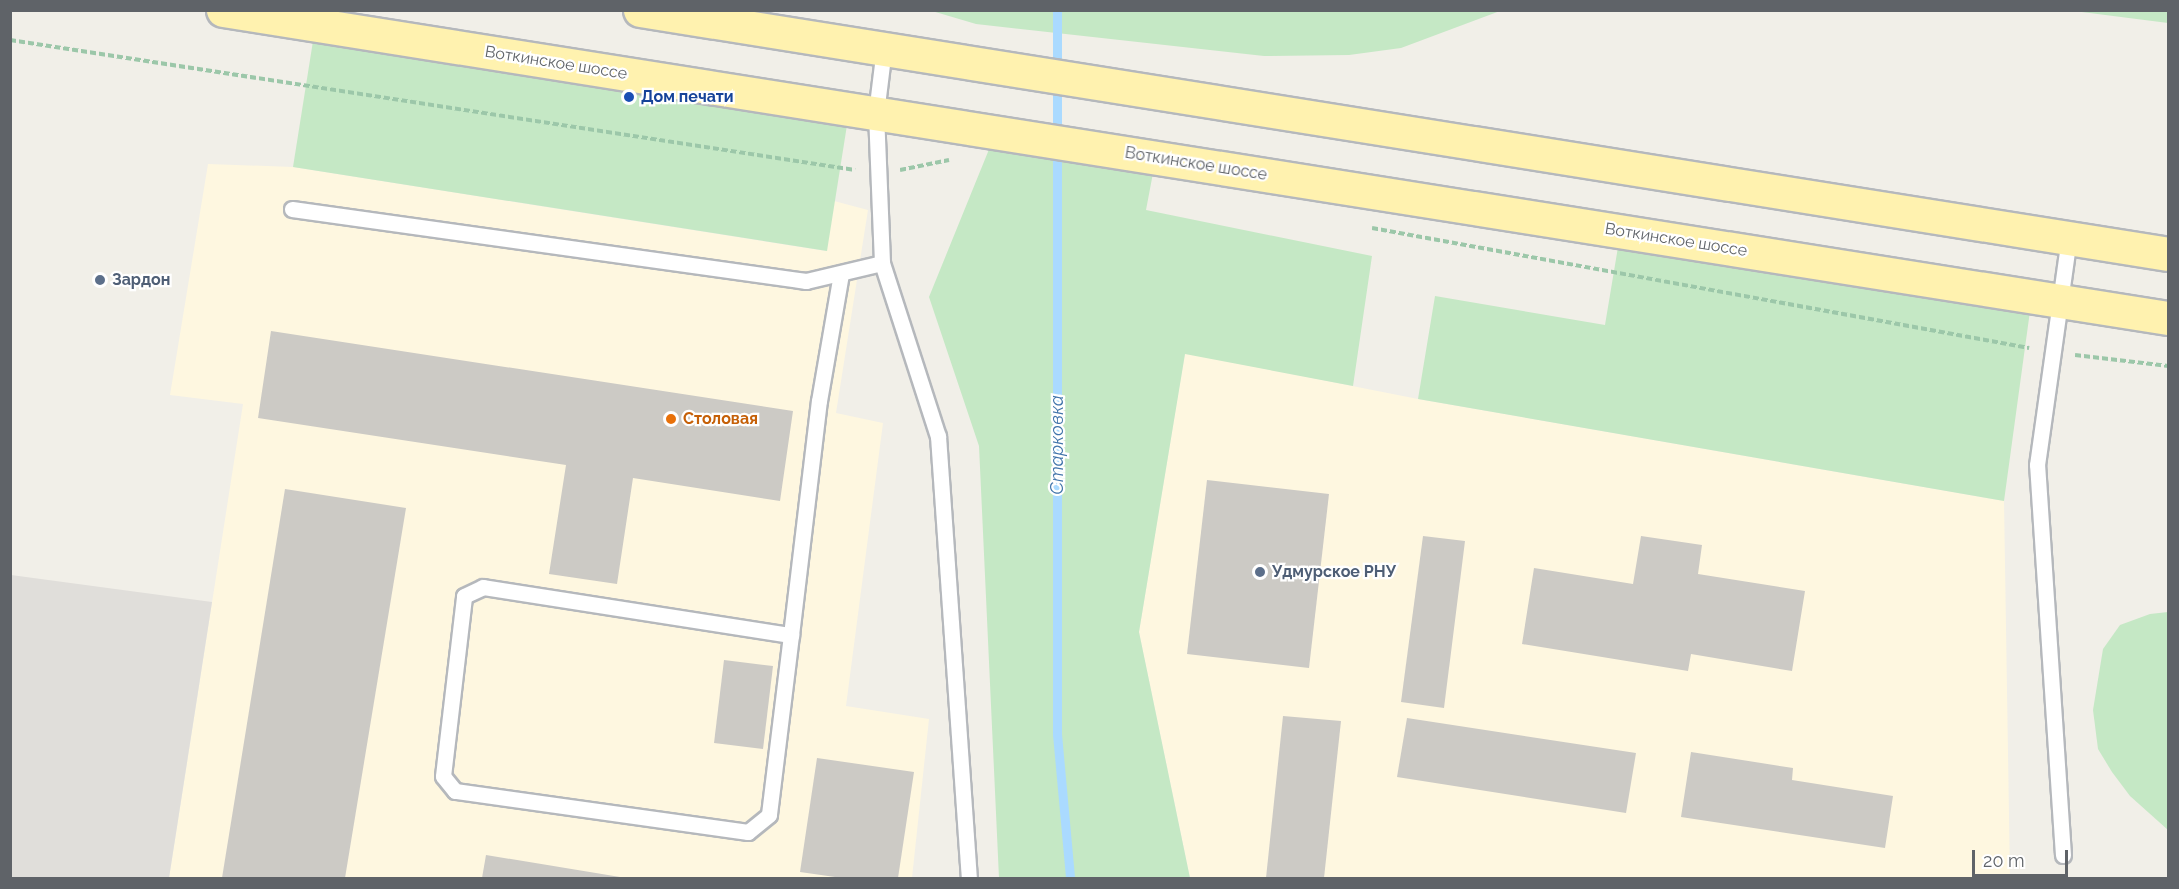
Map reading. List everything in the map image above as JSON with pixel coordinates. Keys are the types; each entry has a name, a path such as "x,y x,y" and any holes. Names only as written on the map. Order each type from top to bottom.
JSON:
{"main road":[{"name":"Воткинское шоссе","path":"223,10 2169,318"},
{"path":"640,10 2169,254"}],"lane":[{"path":"884,48 876,114 882,263 938,436 969,879"},
{"path":"292,209 806,281 882,263"},
{"path":"2063,855 2037,465 2069,238"},
{"path":"791,635 483,587 464,596 443,776 454,791 748,832 769,815 791,635 819,401 841,274"}],"path":[{"path":"10,40 879,174 960,157"},
{"path":"1360,226 2054,353 2169,366"}],"shaded area":[{"path":"208,164 293,167 826,251 834,201 868,210 836,413 883,423 846,706 929,719 912,878 169,878 243,404 170,395"},
{"path":"1185,353 1418,399 2004,501 2010,878 1190,878 1139,632"},
{"path":"11,575 212,602 169,878 11,878"}],"green space":[{"path":"1500,10 1401,48 1349,55 1264,56 976,24 932,11"},
{"path":"2074,11 2168,11 2168,23"},
{"path":"313,41 847,125 827,251 293,167"},
{"path":"992,142 1153,173 1146,210 1372,256 1353,386 1185,354 1139,632 1190,878 999,878 979,446 929,297"},
{"path":"1619,241 2030,311 2004,501 1418,399 1435,296 1605,325"},
{"path":"2168,612 2168,830 2130,796 2112,772 2098,749 2093,710 2103,649 2120,625 2150,614"}],"building":[{"path":"271,331 793,411 780,501 633,478 617,584 549,574 566,465 258,418"},
{"path":"1207,480 1329,494 1309,668 1187,654"},
{"path":"285,489 406,508 345,878 222,878"},
{"path":"1423,536 1465,541 1444,708 1401,702"},
{"path":"1641,536 1702,545 1698,574 1805,591 1792,671 1691,654 1688,671 1522,644 1534,568 1633,584"},
{"path":"724,660 773,666 763,749 714,743"},
{"path":"1283,716 1341,721 1324,878 1266,878"},
{"path":"1407,718 1636,753 1626,813 1397,777"},
{"path":"1691,752 1793,768 1792,780 1893,796 1885,848 1681,817"},
{"path":"817,758 914,772 898,878 842,878 800,872"},
{"path":"486,855 620,877 620,878 482,878"}],"waterway":[{"name":"Старковка","path":"1057,10 1057,734 1070,878"}],"place":[{"name":"Дом печати","path":"629,97"},
{"name":"Зардон","path":"100,280"},
{"name":"Столовая","path":"671,419"},
{"name":"Удмурское РНУ","path":"1260,572"}]}
